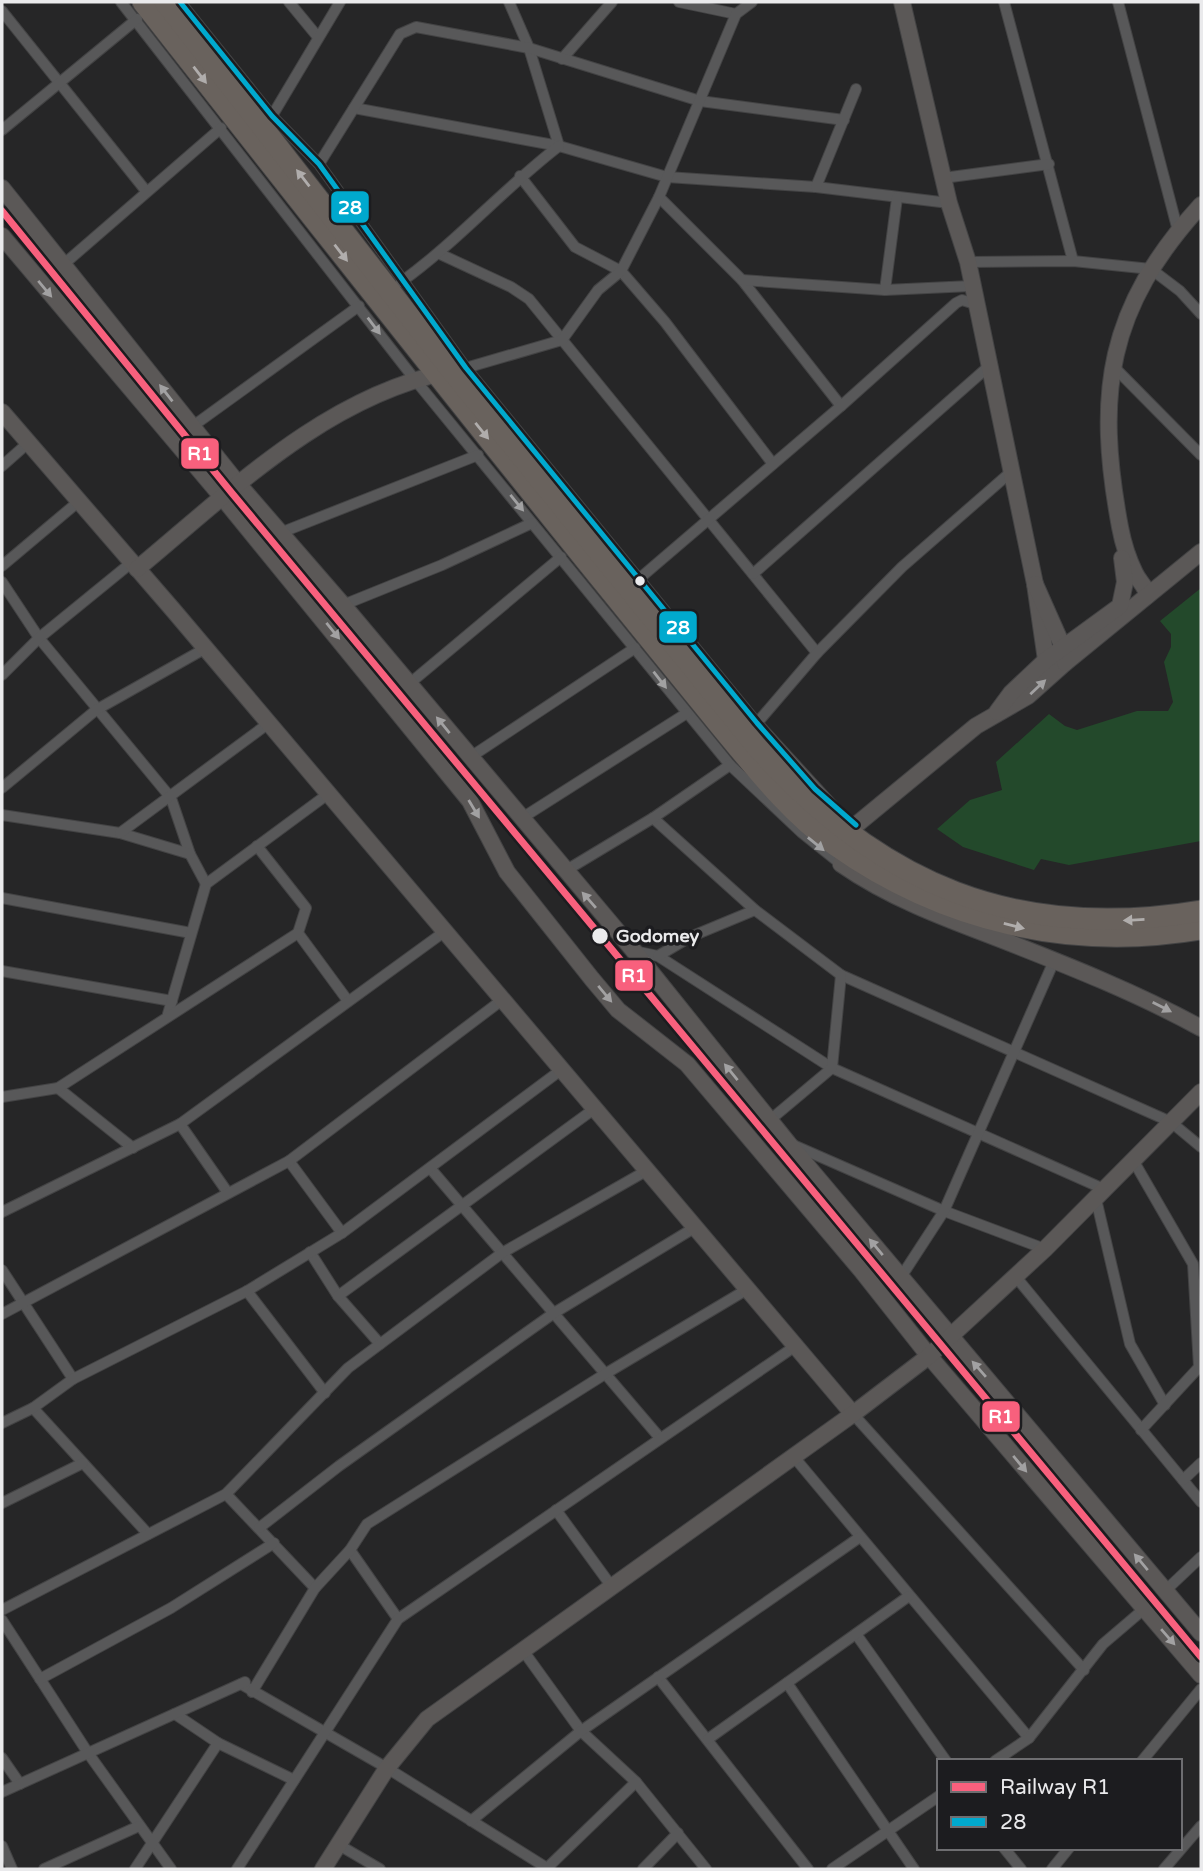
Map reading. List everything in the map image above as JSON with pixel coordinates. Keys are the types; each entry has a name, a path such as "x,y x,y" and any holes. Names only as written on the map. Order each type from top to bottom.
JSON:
{"highway":[{"path":"165,2 452,371 756,746 848,844 908,889 937,902 1029,930 1069,936 1130,938 1201,929"},
{"path":"140,10 452,371"},
{"path":"848,844 954,892 1016,910 1051,916 1119,921 1201,911"}],"main road":[{"path":"902,2 949,203 968,262 1035,584 1046,660"},
{"path":"2,188 239,485 634,951 788,1143 1201,1633"},
{"path":"1135,594 1121,531 1108,445 1108,405 1114,367 1125,317 1151,269 1178,231 1201,205"},
{"path":"2,236 223,498 470,801 507,872 592,979 618,1010 687,1064 861,1270 929,1356 1201,1675"},
{"path":"134,566 239,485 339,413 416,381 452,371"},
{"path":"2,412 206,648 853,1414"},
{"path":"1201,550 1135,594 1064,655 1028,696 976,726 848,844 912,905 1142,997 1201,1028"},
{"path":"1035,584 1064,655"},
{"path":"994,716 1011,693 1046,660 1064,655 1135,594"},
{"path":"323,1869 387,1768 427,1719 794,1457 929,1356 1045,1249 1201,1092"}],"street":[{"path":"121,2 140,10 221,128 416,381 730,765 801,832 848,844"},
{"path":"180,2 272,116 319,164 401,282 428,312 452,371 640,578 757,723 815,789 848,844"},
{"path":"289,2 317,36"},
{"path":"272,116 317,36 340,2"},
{"path":"509,2 529,48 559,146"},
{"path":"562,59 611,2"},
{"path":"679,2 736,14"},
{"path":"452,371 562,340 598,290 621,271 659,197 736,14 752,2"},
{"path":"1004,2 1073,261"},
{"path":"1118,2 1178,231"},
{"path":"2,130 140,10"},
{"path":"2,11 146,191"},
{"path":"319,164 406,29 416,27 529,48 701,102 844,120"},
{"path":"817,187 856,89"},
{"path":"354,108 559,146 667,177 817,187 949,203"},
{"path":"64,264 221,128"},
{"path":"401,282 440,254 520,176 559,146"},
{"path":"943,178 1049,164"},
{"path":"520,176 575,247 621,271 665,322 774,464"},
{"path":"659,197 743,280 841,406"},
{"path":"885,290 897,198"},
{"path":"440,254 522,292 817,653"},
{"path":"968,262 1073,261 1151,269 1180,291 1201,314"},
{"path":"743,280 885,290 971,286"},
{"path":"640,578 841,406 956,303 962,300 975,304"},
{"path":"193,426 359,306"},
{"path":"753,574 988,367"},
{"path":"1114,367 1201,455"},
{"path":"2,466 28,443"},
{"path":"280,533 478,456"},
{"path":"757,723 817,653 902,567 1012,471"},
{"path":"2,566 78,502"},
{"path":"343,605 442,565 532,523"},
{"path":"409,684 561,557"},
{"path":"2,675 39,638 134,566"},
{"path":"2,582 39,638 171,798 190,854 206,884"},
{"path":"2,788 96,710 206,648"},
{"path":"469,758 635,648"},
{"path":"522,818 687,713"},
{"path":"120,833 171,798 269,723"},
{"path":"565,872 653,818 730,765"},
{"path":"168,1014 206,884 328,794"},
{"path":"2,815 120,833 190,854"},
{"path":"653,818 755,910 841,975 1171,1122 1201,1147"},
{"path":"2,1097 58,1088 168,1014 298,933 306,908 257,846"},
{"path":"2,898 191,933"},
{"path":"658,956 691,937 755,910"},
{"path":"2,1212 180,1124 444,932"},
{"path":"298,933 348,1001"},
{"path":"634,951 658,956 832,1068 978,1133 1101,1194 1130,1344 1165,1405"},
{"path":"901,1277 944,1211 1054,961"},
{"path":"2,971 172,1001"},
{"path":"770,1120 832,1068 841,975"},
{"path":"2,1314 289,1161 502,1000"},
{"path":"2,1423 33,1408 73,1379 247,1291 342,1233 561,1070"},
{"path":"58,1088 132,1148"},
{"path":"338,1296 594,1109"},
{"path":"180,1124 228,1193"},
{"path":"788,1143 944,1211 1045,1249"},
{"path":"1133,1160 1193,1264 1200,1366 1141,1430"},
{"path":"289,1161 342,1233"},
{"path":"430,1168 660,1438"},
{"path":"2,1610 226,1494 348,1368 502,1253 646,1171"},
{"path":"259,1528 339,1466 554,1313 694,1228"},
{"path":"310,1252 338,1296 380,1344"},
{"path":"2,1270 73,1379"},
{"path":"1016,1277 1201,1502"},
{"path":"252,1692 315,1587 350,1550 367,1524 605,1374 747,1290"},
{"path":"247,1291 325,1393"},
{"path":"237,1869 398,1619 794,1347"},
{"path":"33,1408 148,1534"},
{"path":"853,1414 1084,1670"},
{"path":"794,1457 1029,1738"},
{"path":"2,1503 83,1463"},
{"path":"1183,1480 1201,1463"},
{"path":"226,1494 315,1587"},
{"path":"556,1510 612,1587"},
{"path":"471,1821 581,1731 860,1537"},
{"path":"40,1679 171,1608 274,1543"},
{"path":"350,1550 398,1619"},
{"path":"1165,1591 1201,1557"},
{"path":"708,1739 909,1596"},
{"path":"998,1759 1029,1738 1103,1644 1144,1609"},
{"path":"2,1620 88,1753 171,1869"},
{"path":"856,1634 945,1759"},
{"path":"522,1649 581,1731 636,1782 706,1869"},
{"path":"2,1792 262,1675"},
{"path":"658,1678 808,1869"},
{"path":"787,1683 914,1869"},
{"path":"241,1684 387,1768 547,1869 636,1782"},
{"path":"1144,1759 1201,1689"},
{"path":"174,1714 218,1743 294,1780"},
{"path":"135,1869 218,1743"},
{"path":"2,1758 20,1783"},
{"path":"832,1869 937,1797"},
{"path":"44,1869 139,1826"},
{"path":"1182,1848 1201,1826"},
{"path":"643,1869 678,1833"},
{"path":"339,1845 380,1869"},
{"path":"2,1846 12,1869"},
{"path":"1006,1850 1021,1869"},
{"path":"1052,1869 1067,1850"},
{"path":"1164,1869 1180,1850"}],"green space":[{"path":"1201,588 1201,841 1069,865 1041,859 1034,870 963,847 937,829 970,800 1002,790 996,762 1049,714 1065,726 1077,730 1137,711 1168,711 1173,702 1164,662 1171,647 1171,634 1160,621"}],"rail line":[{"name":"R1","path":"2,211 231,492 1201,1657"}],"transit line":[{"name":"28","path":"180,2 272,116 319,164 466,368 757,723 815,789 856,825"}],"place":[{"name":"Godomey","path":"600,936"}]}
